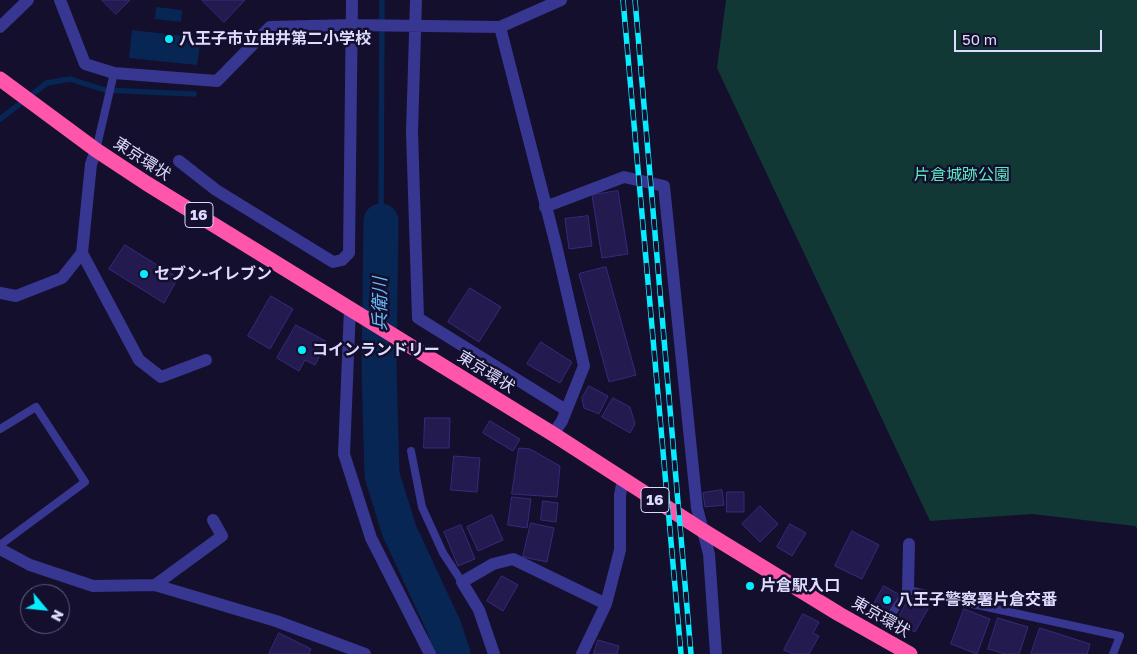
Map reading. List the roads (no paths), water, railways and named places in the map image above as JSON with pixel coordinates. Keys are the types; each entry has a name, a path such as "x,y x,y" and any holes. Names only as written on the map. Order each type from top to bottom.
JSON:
{"highway":[{"name":"東京環状","path":"0,79 96,150 155,188 553,434 890,650 910,654"}],"street":[{"path":"0,27 28,0"},
{"path":"60,0 85,64 113,75 217,82 270,27 352,25 500,27 561,0"},
{"path":"179,161 216,190 333,262 342,260 349,253 352,0"},
{"path":"416,0 412,132 418,318 566,410"},
{"path":"500,27 556,245 584,366 566,410 553,434"},
{"path":"0,293 16,296 62,278 82,253 92,164 96,150"},
{"path":"545,207 624,177 664,186 697,508 709,554 716,654"},
{"path":"82,253 139,360 161,377 206,360"},
{"path":"350,308 344,454 371,538 430,654"},
{"path":"582,654 606,604 620,550 620,495 623,480"},
{"path":"155,585 222,536 213,520"},
{"path":"908,590 909,544"},
{"path":"0,549 30,565 93,586 155,585 276,621 365,654"},
{"path":"494,654 479,610 462,582 493,564 513,559 606,604"}],"lane":[{"path":"96,150 108,104 113,75"},
{"path":"0,429 36,407 85,482 0,545"},
{"path":"411,451 422,507 443,553 462,582"},
{"path":"886,624 908,590 1120,636 1113,654"}],"water":[{"path":"156,7 182,10 181,22 155,19"},
{"path":"132,30 201,38 197,65 129,58"}],"waterway":[{"name":"兵衛川","path":"381,221 382,0"},
{"path":"0,119 47,83 70,79 105,90 194,94"},
{"name":"兵衛川","path":"381,221 379,367 382,475 399,530 444,627 453,654"}],"railway":[{"path":"623,0 681,654"},
{"path":"635,0 691,654"}],"place":[{"name":"八王子市立由井第二小学校","path":"169,39"},
{"name":"セブン-イレブン","path":"144,274"},
{"name":"コインランドリー","path":"302,350"},
{"name":"片倉駅入口","path":"750,586"},
{"name":"八王子警察署片倉交番","path":"887,600"}],"park label":[{"name":"片倉城跡公園","path":"962,175"}]}
